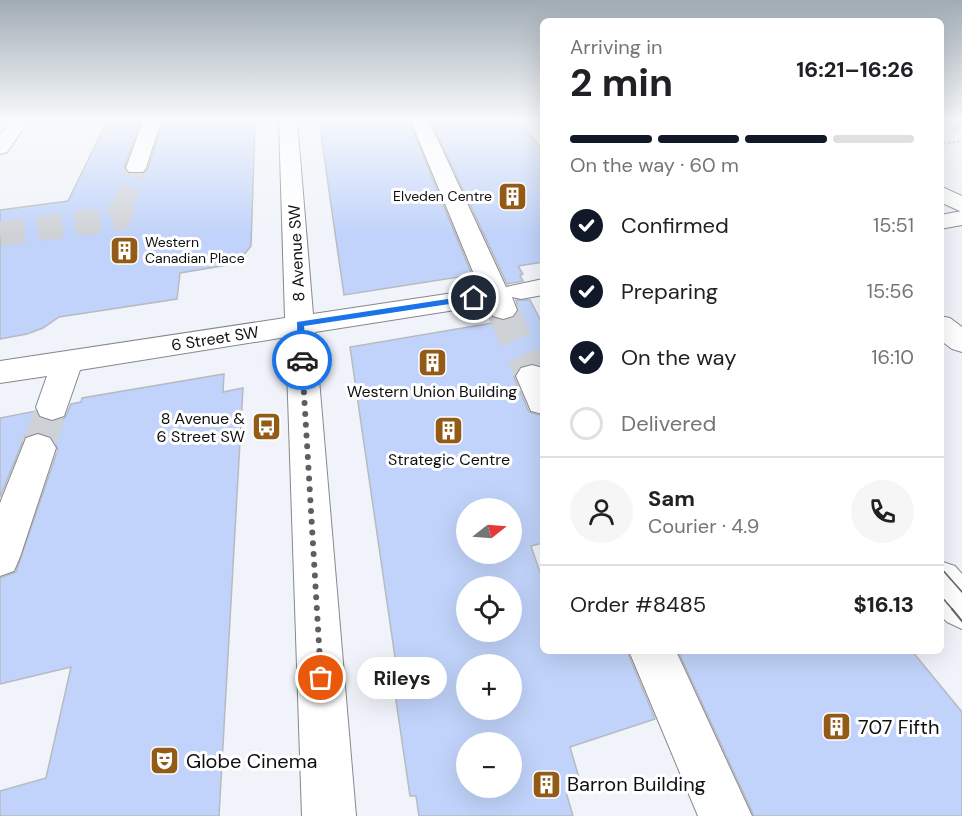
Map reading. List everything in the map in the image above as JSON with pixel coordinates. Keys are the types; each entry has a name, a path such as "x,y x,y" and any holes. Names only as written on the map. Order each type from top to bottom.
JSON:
{"street":[{"path":"136,168 139,159"},
{"name":"8 Avenue SW","path":"290,159 329,816"},
{"path":"440,159 513,295"},
{"path":"944,194 962,205"},
{"path":"944,221 962,219"},
{"name":"6 Street SW","path":"0,372 300,324 513,295"},
{"path":"944,328 962,342"},
{"path":"52,407 68,361"},
{"path":"0,556 38,448"},
{"path":"944,586 962,606"},
{"path":"653,654 725,816"}],"building":[{"name":"Western Canadian Place","path":"88,159 127,159 124,167 129,174 143,174 148,169 151,159 254,159 251,246 240,260 228,265 180,273 177,299 59,317 43,328 27,334 0,339 0,210 68,201"},
{"path":"324,159 425,159 472,275 344,295"},
{"name":"Elveden Centre","path":"449,159 540,159 540,262 518,266 523,274 520,275 523,281 507,284"},
{"path":"516,300 530,300 540,319 540,365 531,363 520,366 514,377 529,412 540,415 540,544 531,546 540,572 540,654 628,654 655,719 570,747 582,788 566,792 573,816 419,816 416,796 410,796 393,680 398,678 350,347 514,318 519,311"},
{"path":"224,374 223,392 243,388 219,816 0,816 0,791 46,778 71,667 0,684 0,578 16,572 58,449 51,436 39,432 25,436 0,497 0,418 36,411 39,418 53,422 65,418 71,404 81,402 82,398"},
{"name":"707 Fifth","path":"679,654 914,654 962,712 962,816 754,816"}],"tunnel":[{"path":"123,206 136,168"},
{"path":"0,234 119,218 123,205"},
{"path":"503,311 532,376"},
{"path":"39,445 52,407"},
{"path":"38,448 40,443"}],"tram line":[{"path":"944,572 962,592"},
{"path":"944,600 953,610"},
{"path":"952,609 962,621"}],"way so far":[{"path":"302,360 321,678"}],"place":[{"name":"Elveden Centre","path":"513,196"},
{"name":"Western Canadian Place","path":"124,250"},
{"name":"Western Union Building","path":"432,363"},
{"name":"8 Avenue & 6 Street SW","path":"266,427"},
{"name":"Strategic Centre","path":"449,431"},
{"name":"Rileys","path":"321,678"},
{"name":"707 Fifth","path":"837,727"},
{"name":"Globe Cinema","path":"165,761"},
{"name":"Barron Building","path":"546,784"}],"route":[{"path":"302,360 300,324 474,298"}]}
